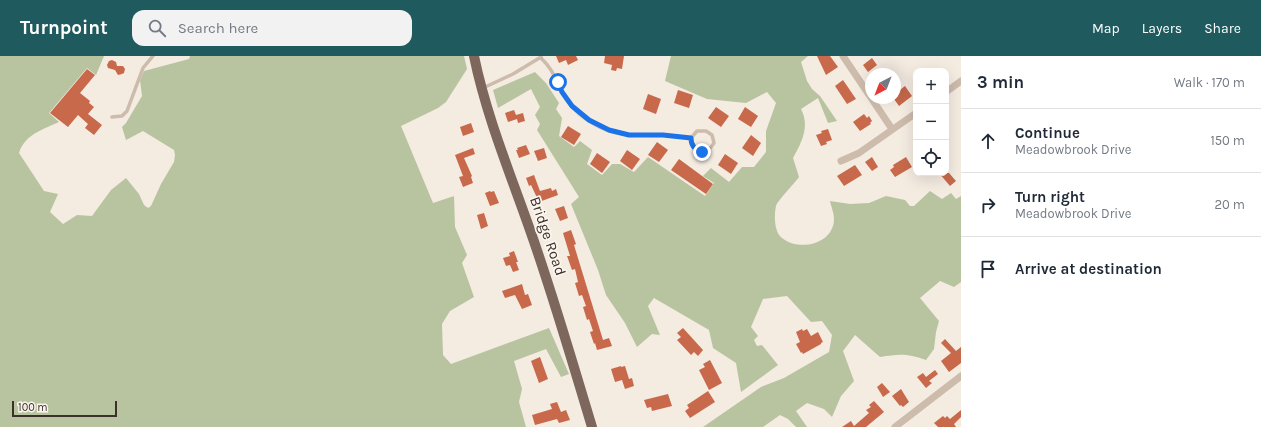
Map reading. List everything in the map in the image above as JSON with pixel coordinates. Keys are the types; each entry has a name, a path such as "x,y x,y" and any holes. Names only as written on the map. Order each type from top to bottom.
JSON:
{"main road":[{"name":"Bridge Road","path":"474,56 482,88 546,277 592,427"}],"street":[{"path":"843,56 892,129"},
{"path":"949,90 961,81"},
{"path":"841,161 859,153 913,115"},
{"path":"895,427 961,376"}],"lane":[{"path":"112,117 122,116 127,111 143,68 153,56"},
{"path":"482,88 514,74 541,57 553,72 568,102 582,115 595,124 622,134 667,135 691,138"},
{"path":"697,131 706,131 712,135 714,143 708,151 702,152 694,148 691,138 697,131"}],"green space":[{"path":"0,56 104,56 96,75 87,68 49,113 59,122 30,137 22,146 19,153 44,191 58,194 50,212 63,224 77,215 92,216 111,190 126,178 139,194 144,205 148,208 151,206 161,184 174,162 175,155 174,150 143,131 126,140 122,127 142,96 140,80 144,71 189,59 190,56 464,56 467,69 446,102 438,108 401,126 433,203 454,196 455,227 467,255 462,263 474,297 450,311 442,324 443,355 451,364 549,328 569,374 561,377 546,349 514,361 522,389 519,402 526,427 0,427"},
{"path":"671,56 808,56 801,62 807,81 812,89 820,96 837,121 828,123 818,98 801,109 804,115 805,128 802,140 793,158 799,177 777,203 775,214 777,232 782,238 789,242 806,245 822,240 828,234 832,228 834,219 830,201 850,204 869,203 886,196 905,200 910,206 914,206 930,191 942,199 951,193 956,199 961,196 961,282 954,287 940,281 920,298 939,321 934,349 926,360 903,355 880,357 855,335 843,351 854,381 841,396 832,417 824,409 807,403 796,411 807,427 796,427 788,419 780,415 763,427 703,427 761,387 784,378 829,352 832,335 822,321 811,322 787,296 763,299 751,327 758,336 754,340 757,346 762,345 778,365 741,392 736,363 713,348 709,330 654,298 648,306 660,335 652,334 637,347 625,323 606,295 598,270 571,204 579,197 537,130 540,124 535,115 540,107 531,89 498,108 493,90 535,72 546,83 559,103 556,109 562,118 559,136 574,147 580,141 592,150 587,164 602,175 612,164 620,164 634,172 648,157 705,196 714,183 703,176 711,168 729,182 742,167 754,167 766,152 766,131 776,103 767,92 746,103 707,99 665,81"}],"building":[{"path":"556,56 576,56 578,60 568,65 566,60 559,63"},
{"path":"605,56 624,56 622,69 617,68 616,71 611,70 612,65 604,63"},
{"path":"817,56 830,56 838,67 826,75"},
{"path":"872,58 877,65 873,68 865,68 863,65"},
{"path":"112,60 116,62 117,66 123,66 125,69 124,73 118,75 115,70 108,68 107,65 109,61"},
{"path":"87,69 95,75 80,93 90,101 89,103 94,107 88,114 102,125 94,135 85,128 88,124 78,115 68,127 50,113"},
{"path":"843,80 856,99 847,104 835,86"},
{"path":"905,86 912,96 899,106 898,104 901,104 901,89"},
{"path":"678,90 693,95 689,108 674,103"},
{"path":"648,94 661,99 656,114 643,109"},
{"path":"716,107 729,116 721,127 708,118"},
{"path":"745,107 758,116 751,127 738,119"},
{"path":"514,110 516,115 523,113 525,121 518,123 517,119 508,122 505,113"},
{"path":"864,114 867,118 869,116 872,121 870,123 871,124 860,131 853,122"},
{"path":"471,123 474,132 463,136 460,127"},
{"path":"568,126 581,134 574,145 561,137"},
{"path":"828,129 832,140 821,146 816,135 822,133 821,131"},
{"path":"751,135 761,143 753,156 742,148"},
{"path":"657,142 668,150 659,162 648,155"},
{"path":"526,145 530,154 519,158 516,150 518,150 517,148"},
{"path":"473,148 475,154 464,158 472,176 473,183 463,187 459,177 463,176 455,155"},
{"path":"544,148 547,158 538,161 534,151"},
{"path":"627,150 640,159 632,170 620,161"},
{"path":"597,153 610,162 602,173 590,164"},
{"path":"725,154 738,163 731,174 718,165"},
{"path":"872,157 878,167 872,171 865,162"},
{"path":"906,157 912,167 895,177 890,170 894,167 893,165"},
{"path":"679,159 713,184 706,194 671,170"},
{"path":"855,165 862,175 844,186 837,176"},
{"path":"949,173 956,181 950,186 942,176 949,176"},
{"path":"534,175 540,191 551,188 552,191 556,189 558,195 539,202 526,178"},
{"path":"494,191 499,203 490,206 485,193"},
{"path":"564,206 568,218 560,221 555,209"},
{"path":"484,213 488,226 481,229 477,215"},
{"path":"571,230 576,244 574,245 603,340 609,338 612,346 597,350 595,343 594,344 590,332 593,331 589,319 587,320 583,307 586,306 582,295 579,296 575,283 578,282 575,269 572,270 567,256 570,256 563,233"},
{"path":"514,251 519,270 513,272 510,265 506,266 503,258 510,256 509,253"},
{"path":"522,284 525,295 528,294 532,305 522,309 515,295 505,298 502,291"},
{"path":"683,328 703,350 698,356 694,352 691,355 677,340 681,337 677,333"},
{"path":"802,329 803,331 807,329 811,336 818,332 823,342 803,354 796,344 800,342 796,332"},
{"path":"945,339 956,351 961,347 961,363 949,372 941,361 951,353 941,343"},
{"path":"540,357 548,379 539,383 531,361"},
{"path":"710,360 722,383 709,390 699,370 705,367 703,364"},
{"path":"625,366 629,379 632,378 634,386 625,389 622,380 615,382 611,369"},
{"path":"935,370 938,374 929,381 932,383 926,388 917,377 923,373 926,377"},
{"path":"882,383 890,392 883,397 877,387"},
{"path":"901,389 909,402 903,407 901,405 900,406 892,396"},
{"path":"708,391 715,402 690,418 685,411 689,408 687,405"},
{"path":"668,394 672,406 652,411 651,407 647,408 644,400"},
{"path":"874,401 884,412 866,427 842,427 851,421 854,426 869,413 866,410 871,407 869,405"},
{"path":"557,402 561,412 566,410 570,420 559,423 557,419 535,425 532,415 552,409 550,404"},
{"path":"961,410 961,417 954,424 956,427 938,427 934,423 943,416 945,418 947,416 950,419"}],"route":[{"path":"558,82 568,102 582,115 602,128 629,135 667,135 691,138 694,148 702,152"}]}
